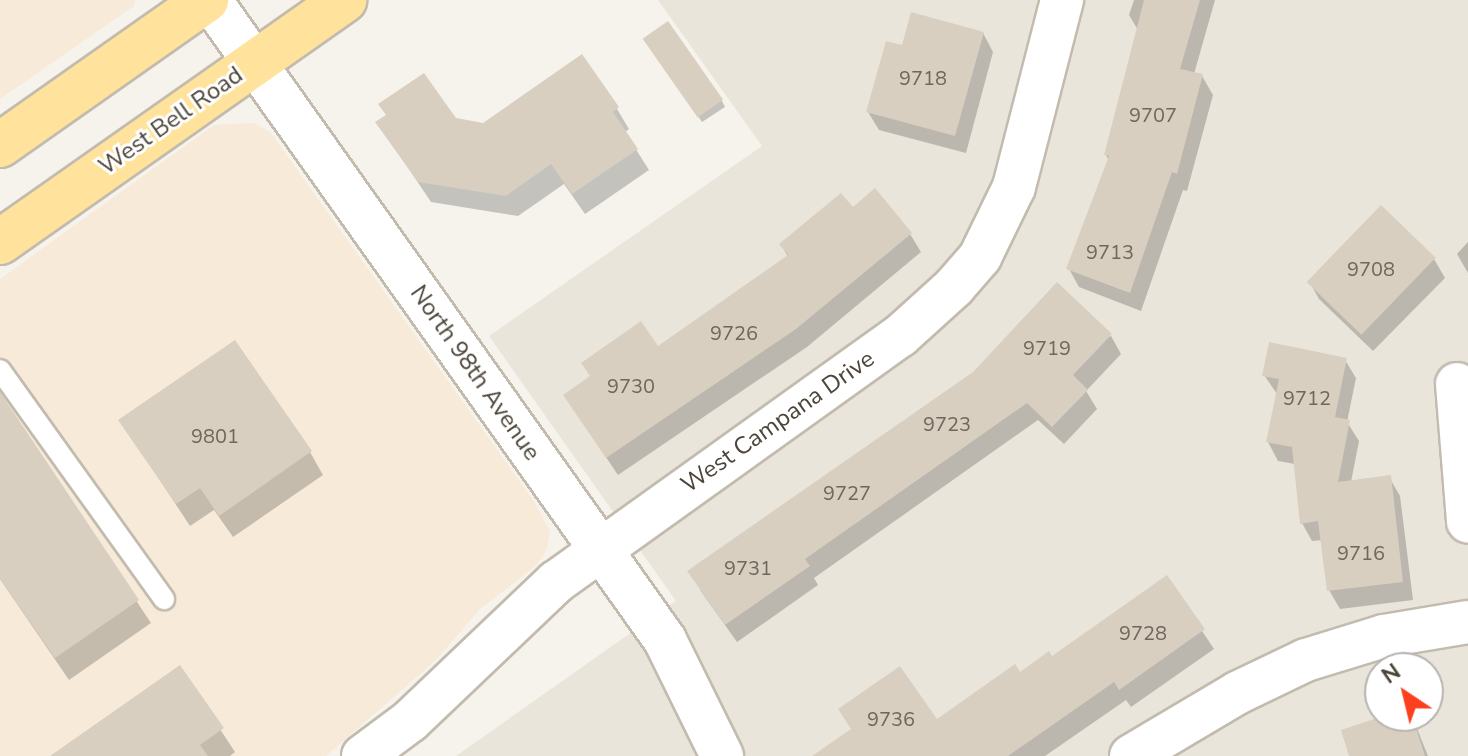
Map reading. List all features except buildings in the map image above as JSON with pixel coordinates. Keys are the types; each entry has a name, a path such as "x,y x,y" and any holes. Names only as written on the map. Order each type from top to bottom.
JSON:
{"main road":[{"path":"0,145 208,0"},
{"name":"West Bell Road","path":"0,242 344,0"}],"street":[{"name":"North 98th Avenue","path":"208,0 665,640 722,756"},
{"name":"West Campana Drive","path":"363,756 410,721 505,627 600,548 900,336 954,287 980,257 1014,187 1062,0"},
{"path":"1457,384 1468,522"},
{"path":"1131,756 1237,693 1306,660 1384,636 1468,622"}],"lane":[{"path":"0,370 164,599"}],"shaded area":[{"path":"0,0 135,0 134,6 0,99"},
{"path":"658,0 1468,0 1468,756 456,756 676,601 489,336 762,146"},
{"path":"254,123 270,132 535,503 550,532 547,549 537,565 480,609 437,659 326,756 0,756 0,279 214,125"}]}
